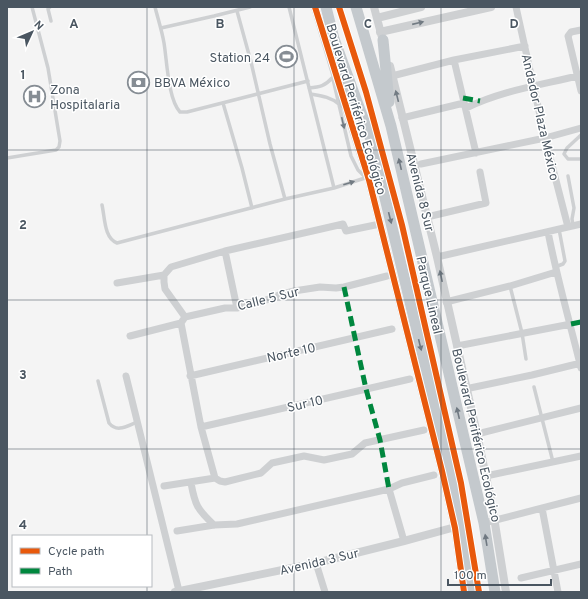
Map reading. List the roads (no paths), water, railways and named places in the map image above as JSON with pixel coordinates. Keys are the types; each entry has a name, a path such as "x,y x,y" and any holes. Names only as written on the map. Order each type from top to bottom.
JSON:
{"highway":[{"name":"Boulevard Periférico Ecológico","path":"326,7 334,39 371,140 452,476 458,526 473,592"},
{"name":"Boulevard Periférico Ecológico","path":"356,7 391,126 489,521 495,592"},
{"path":"382,36 391,126"},
{"path":"334,39 342,104"}],"street":[{"name":"Boulevard Periférico Ecológico","path":"315,7 342,104 380,224 442,471 458,526 464,592"},
{"name":"Avenida 8 Sur","path":"374,7 437,257 477,434 486,476 489,521 506,592"},
{"path":"377,18 421,7"},
{"path":"382,36 491,7"},
{"name":"Andador Plaza México","path":"516,7 545,138 570,227"},
{"path":"581,30 569,33 568,36 579,76 581,91"},
{"path":"392,76 454,60 525,46"},
{"path":"454,60 476,153"},
{"path":"402,118 465,106 533,85 579,76"},
{"path":"421,164 545,138 581,128"},
{"path":"427,217 486,203 480,172"},
{"path":"215,478 201,427 190,376 183,320 165,289 164,275 170,267 225,251 343,224 346,231 380,224"},
{"path":"437,257 581,224"},
{"path":"470,388 581,365 548,232"},
{"path":"225,251 237,308"},
{"path":"446,302 510,286 556,269"},
{"path":"117,282 164,275"},
{"name":"Calle 5 Sur","path":"130,336 225,308 237,308 261,302 279,294 320,287 344,288 386,276"},
{"path":"457,346 571,324"},
{"name":"Norte 10","path":"190,376 392,329"},
{"path":"126,376 177,592"},
{"name":"Sur 10","path":"201,427 410,379"},
{"path":"477,434 581,408"},
{"path":"164,486 191,483 215,478 225,482 261,473 272,463 304,456 324,460 352,454 365,443 424,430"},
{"path":"486,476 581,456"},
{"path":"177,531 214,525 237,524 390,489 402,483 434,475"},
{"path":"191,483 194,500 197,507 214,525"},
{"path":"390,489 404,541"},
{"path":"489,521 581,498"},
{"path":"542,508 558,592"},
{"name":"Avenida 3 Sur","path":"177,592 195,590 316,563 458,526"},
{"path":"316,563 324,592"},
{"path":"521,578 581,564"}],"lane":[{"path":"7,158 56,150 59,147 60,141 48,68 32,7"},
{"path":"50,7 48,8 51,21"},
{"path":"155,7 161,28 168,80 176,108 180,112 187,112 308,81"},
{"path":"161,28 250,7"},
{"path":"289,7 334,188"},
{"path":"237,11 285,199"},
{"path":"322,31 332,78 342,104"},
{"path":"309,88 321,87 327,84 332,78"},
{"path":"311,94 323,96 342,104"},
{"path":"223,103 252,208"},
{"path":"581,134 567,148 564,154 568,159 581,159"},
{"path":"568,176 574,208 570,227"},
{"path":"102,205 108,236 112,241 117,243 367,179"},
{"path":"556,269 565,261 559,229"},
{"path":"510,286 522,333 526,359"},
{"path":"98,381 109,423 113,428 117,429 138,422"},
{"path":"534,386 553,462"}],"place":[{"name":"Station 24","path":"286,57"},
{"name":"BBVA México","path":"139,82"},
{"name":"Zona Hospitalaria","path":"35,96"}]}
